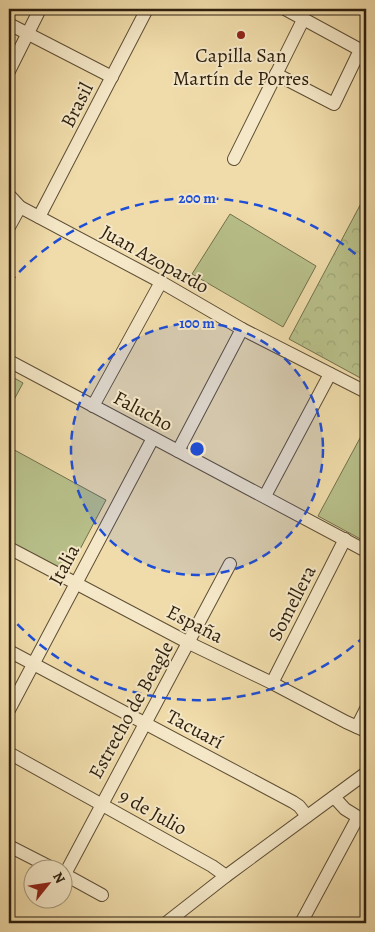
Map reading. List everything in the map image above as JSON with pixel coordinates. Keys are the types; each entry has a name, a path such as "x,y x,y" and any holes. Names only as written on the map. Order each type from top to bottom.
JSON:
{"street":[{"path":"9,71 40,9"},
{"name":"Brasil","path":"39,218 147,9"},
{"path":"276,74 334,104 363,52 286,9"},
{"path":"234,159 303,20"},
{"path":"9,24 112,77"},
{"name":"Juan Azopardo","path":"9,196 20,207 39,218 161,282 242,329 366,392"},
{"path":"9,227 20,207"},
{"path":"93,406 161,282"},
{"path":"178,451 242,329"},
{"name":"Falucho","path":"9,361 366,550"},
{"path":"265,496 330,374"},
{"name":"Italia","path":"9,710 153,438"},
{"name":"Somellera","path":"272,683 345,539"},
{"name":"España","path":"9,548 189,643 362,729"},
{"name":"Estrecho de Beagle","path":"68,860 189,643 230,564"},
{"name":"Tacuarí","path":"9,651 293,802 307,816"},
{"path":"362,729 366,709"},
{"name":"9 de Julio","path":"9,754 212,866 226,876"},
{"path":"167,923 226,876 366,773"},
{"path":"301,923 362,820 345,809 334,797"},
{"path":"9,846 37,860"},
{"path":"72,878 102,895"}],"green space":[{"path":"366,194 366,381 289,339"},
{"path":"230,214 316,266 283,327 192,274"},
{"path":"9,375 23,383 9,409"},
{"path":"366,427 366,542 318,516"},
{"path":"9,447 106,500 68,572 9,541"}],"place":[{"name":"Capilla San Martín de Porres","path":"241,35"}]}
